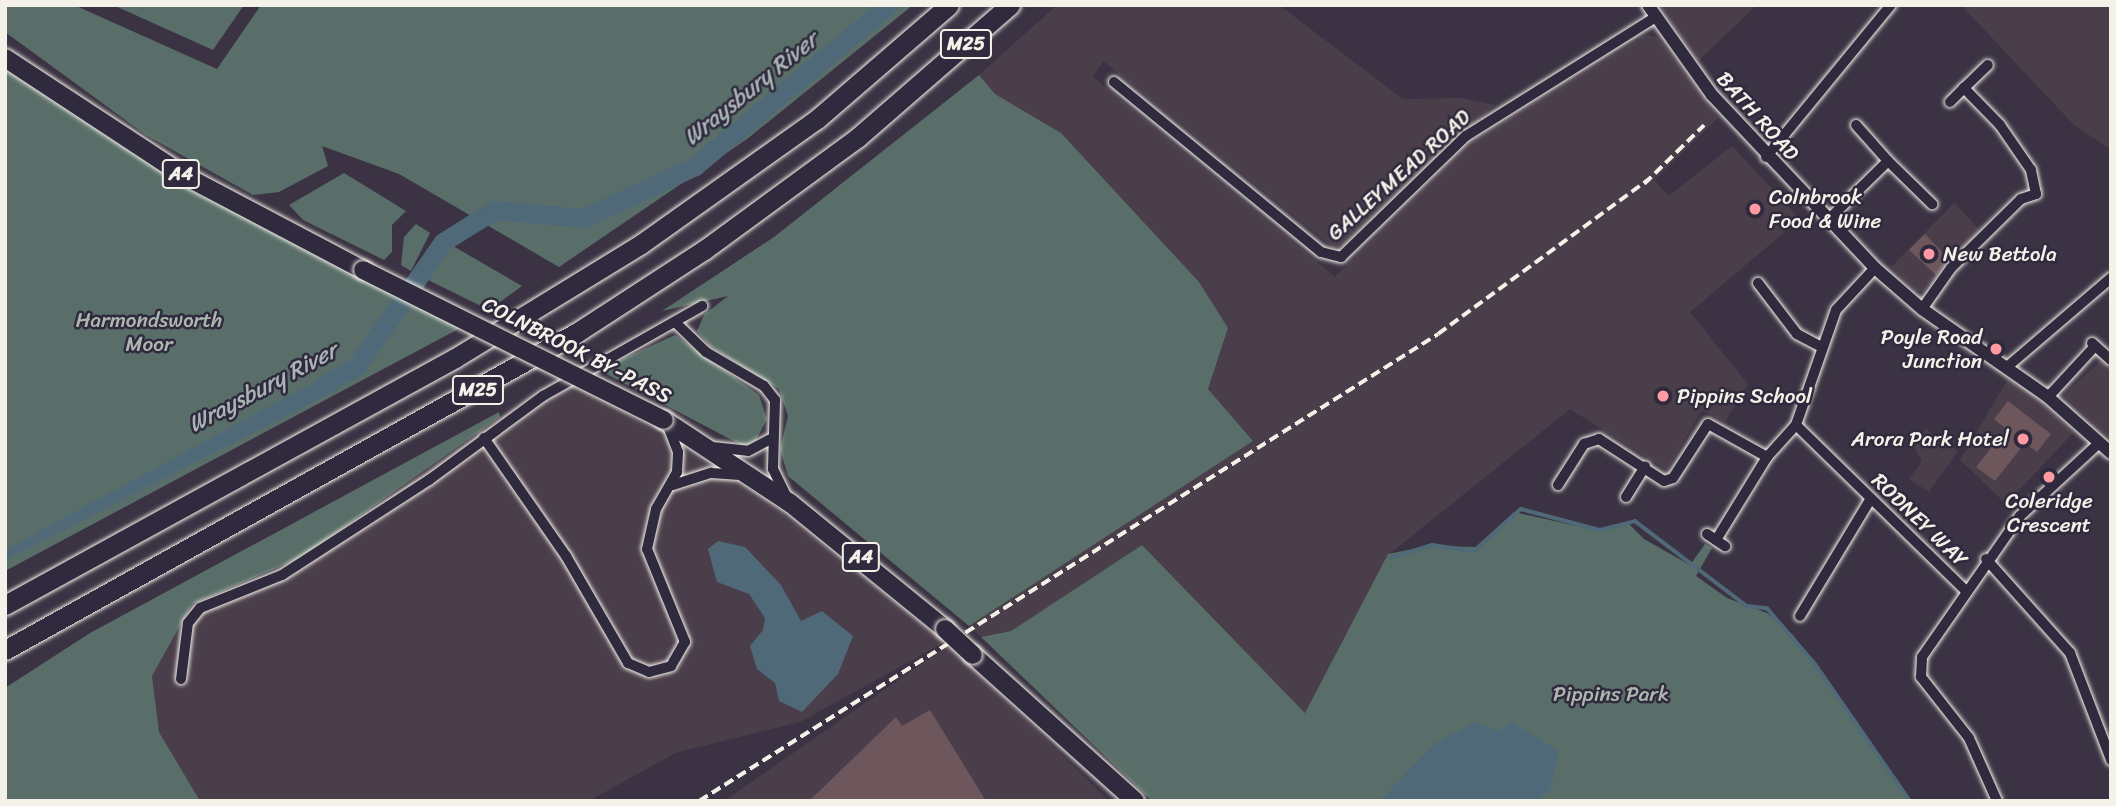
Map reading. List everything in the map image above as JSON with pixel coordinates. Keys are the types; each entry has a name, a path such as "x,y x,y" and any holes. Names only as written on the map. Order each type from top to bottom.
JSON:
{"highway":[{"name":"M25","path":"5,606 455,358 641,244 817,119 949,5"},
{"name":"M25","path":"5,650 576,333 704,250 857,138 1010,5"},
{"name":"COLNBROOK BY-PASS","path":"6,59 183,175 363,270 664,420 705,445 790,503 945,629 1076,752 1135,801"},
{"name":"COLNBROOK BY-PASS","path":"1076,752 1116,801"}],"street":[{"name":"BATH ROAD","path":"1648,5 1712,95 1766,156 1875,268 1922,309 2048,397 2111,453"},
{"path":"1766,156 1892,9"},
{"name":"GALLEYMEAD ROAD","path":"1114,82 1321,252 1341,257 1466,136 1656,17"},
{"path":"1950,102 1988,65"},
{"path":"1922,309 1951,268 2021,199 2036,194 2031,170 2000,125 1964,88"},
{"path":"1856,125 1932,204"},
{"path":"1828,220 1888,161"},
{"path":"1716,540 1767,457 1796,425 1836,310 1875,268"},
{"path":"2007,366 2111,278"},
{"path":"1758,283 1797,334 1821,347"},
{"path":"181,679 188,623 200,608 282,575 543,396 702,306"},
{"path":"675,322 706,352 764,386 777,406 772,438 774,473 790,503"},
{"path":"2048,397 2093,344 2111,360"},
{"path":"484,438 566,556 628,663 643,672 671,666 685,642 647,550 656,509 673,485 678,452 664,420"},
{"path":"1558,485 1590,440 1599,439 1664,481 1673,478 1708,424 1767,457"},
{"name":"RODNEY WAY","path":"1796,425 1966,591"},
{"path":"705,445 741,452 772,438"},
{"path":"1997,801 1969,738 1921,677 1922,657 1986,559 2020,516 2098,444"},
{"path":"1626,497 1645,467"},
{"path":"673,485 711,473 754,478"},
{"path":"1800,616 1870,500"},
{"path":"1986,559 2070,653 2111,760"}],"shaded area":[{"path":"1057,5 1279,5 1403,99 1461,98 1495,105 1343,245 1333,247 1103,61 1093,77 1335,277 1470,143 1646,35 1658,37 1718,118 1654,180 1669,196 1732,146 1800,219 1690,312 1748,384 1725,422 1702,410 1667,470 1570,409 1388,555 1305,713 1142,545 1011,631 981,637 969,626 1253,441 1208,389 1228,328 1061,133 995,94 979,75"},
{"path":"1660,5 1757,5 1698,61"},
{"path":"1961,5 2111,5 2111,150 2073,124"},
{"path":"1954,203 1980,230 1923,291 1916,291 1891,267"},
{"path":"2102,360 2111,368 2111,439 2063,395"},
{"path":"2008,379 2031,392 2073,433 2006,504 1960,460"},
{"path":"562,381 612,405 764,499 945,642 800,722 675,753 589,801 200,801 159,732 152,676 192,604 274,572 380,504 473,433"},
{"path":"1926,429 1958,451 1929,492 1909,479 1922,461 1914,447"},
{"path":"949,645 1109,801 724,801"}],"green space":[{"path":"5,5 74,5 217,69 261,5 913,5 747,139 559,267 399,174 322,146 328,166 279,192 253,195 146,135 5,32"},
{"path":"113,5 244,5 213,50"},
{"name":"Harmondsworth Moor","path":"5,68 190,190 464,326 5,571"},
{"path":"979,75 995,94 1061,133 1199,282 1228,328 1208,389 1253,441 969,626 788,476 780,449 788,416 779,389 710,346 697,331 704,315 728,296 662,311 774,237"},
{"path":"344,173 406,211 392,225 392,252 384,260 303,220 289,205"},
{"path":"416,224 430,233 411,271 401,265 404,237"},
{"path":"453,246 522,286 489,310 422,277 428,265"},
{"path":"675,335 759,395 767,419 756,440 745,447 599,370"},
{"path":"499,412 500,417 300,558 192,604 152,676 159,732 200,801 5,801 5,688 90,633"},
{"name":"Pippins Park","path":"1514,512 1599,531 1628,523 1644,539 1690,565 1705,544 1712,548 1696,576 1727,598 1767,613 1793,635 1910,801 1152,801 981,637 1011,631 1142,545 1305,713 1388,554 1428,546 1476,547"}],"water":[{"path":"342,367 350,381 317,400 5,560 5,550"},
{"path":"718,541 745,547 781,585 801,621 822,611 853,636 838,674 802,712 779,701 775,683 757,669 750,646 763,630 765,618 749,594 717,582 708,549"},
{"path":"1475,722 1497,731 1513,722 1558,751 1551,789 1536,801 1380,801 1434,744"}],"building":[{"name":"New Bettola","path":"1925,234 1949,259 1936,275 1909,250"},
{"name":"Arora Park Hotel","path":"2008,401 2051,434 2037,452 2025,443 1995,481 1976,467 2006,429 1994,419"},
{"path":"930,710 986,801 809,801 896,717 902,726"}],"waterway":[{"name":"Wraysbury River","path":"324,384 356,367 443,242 494,210 584,218 695,166 888,5"},
{"path":"1390,558 1432,545 1474,551 1521,509 1600,530 1635,521 1747,606 1767,608 1816,665 1910,801"}],"railway":[{"path":"1644,184 1704,125"},
{"path":"699,801 1438,334 1650,178"}],"place":[{"name":"Colnbrook Food & Wine","path":"1755,209"},
{"name":"New Bettola","path":"1929,254"},
{"name":"Poyle Road Junction","path":"1996,349"},
{"name":"Pippins School","path":"1663,396"},
{"name":"Arora Park Hotel","path":"2023,439"},
{"name":"Coleridge Crescent","path":"2049,477"}]}
